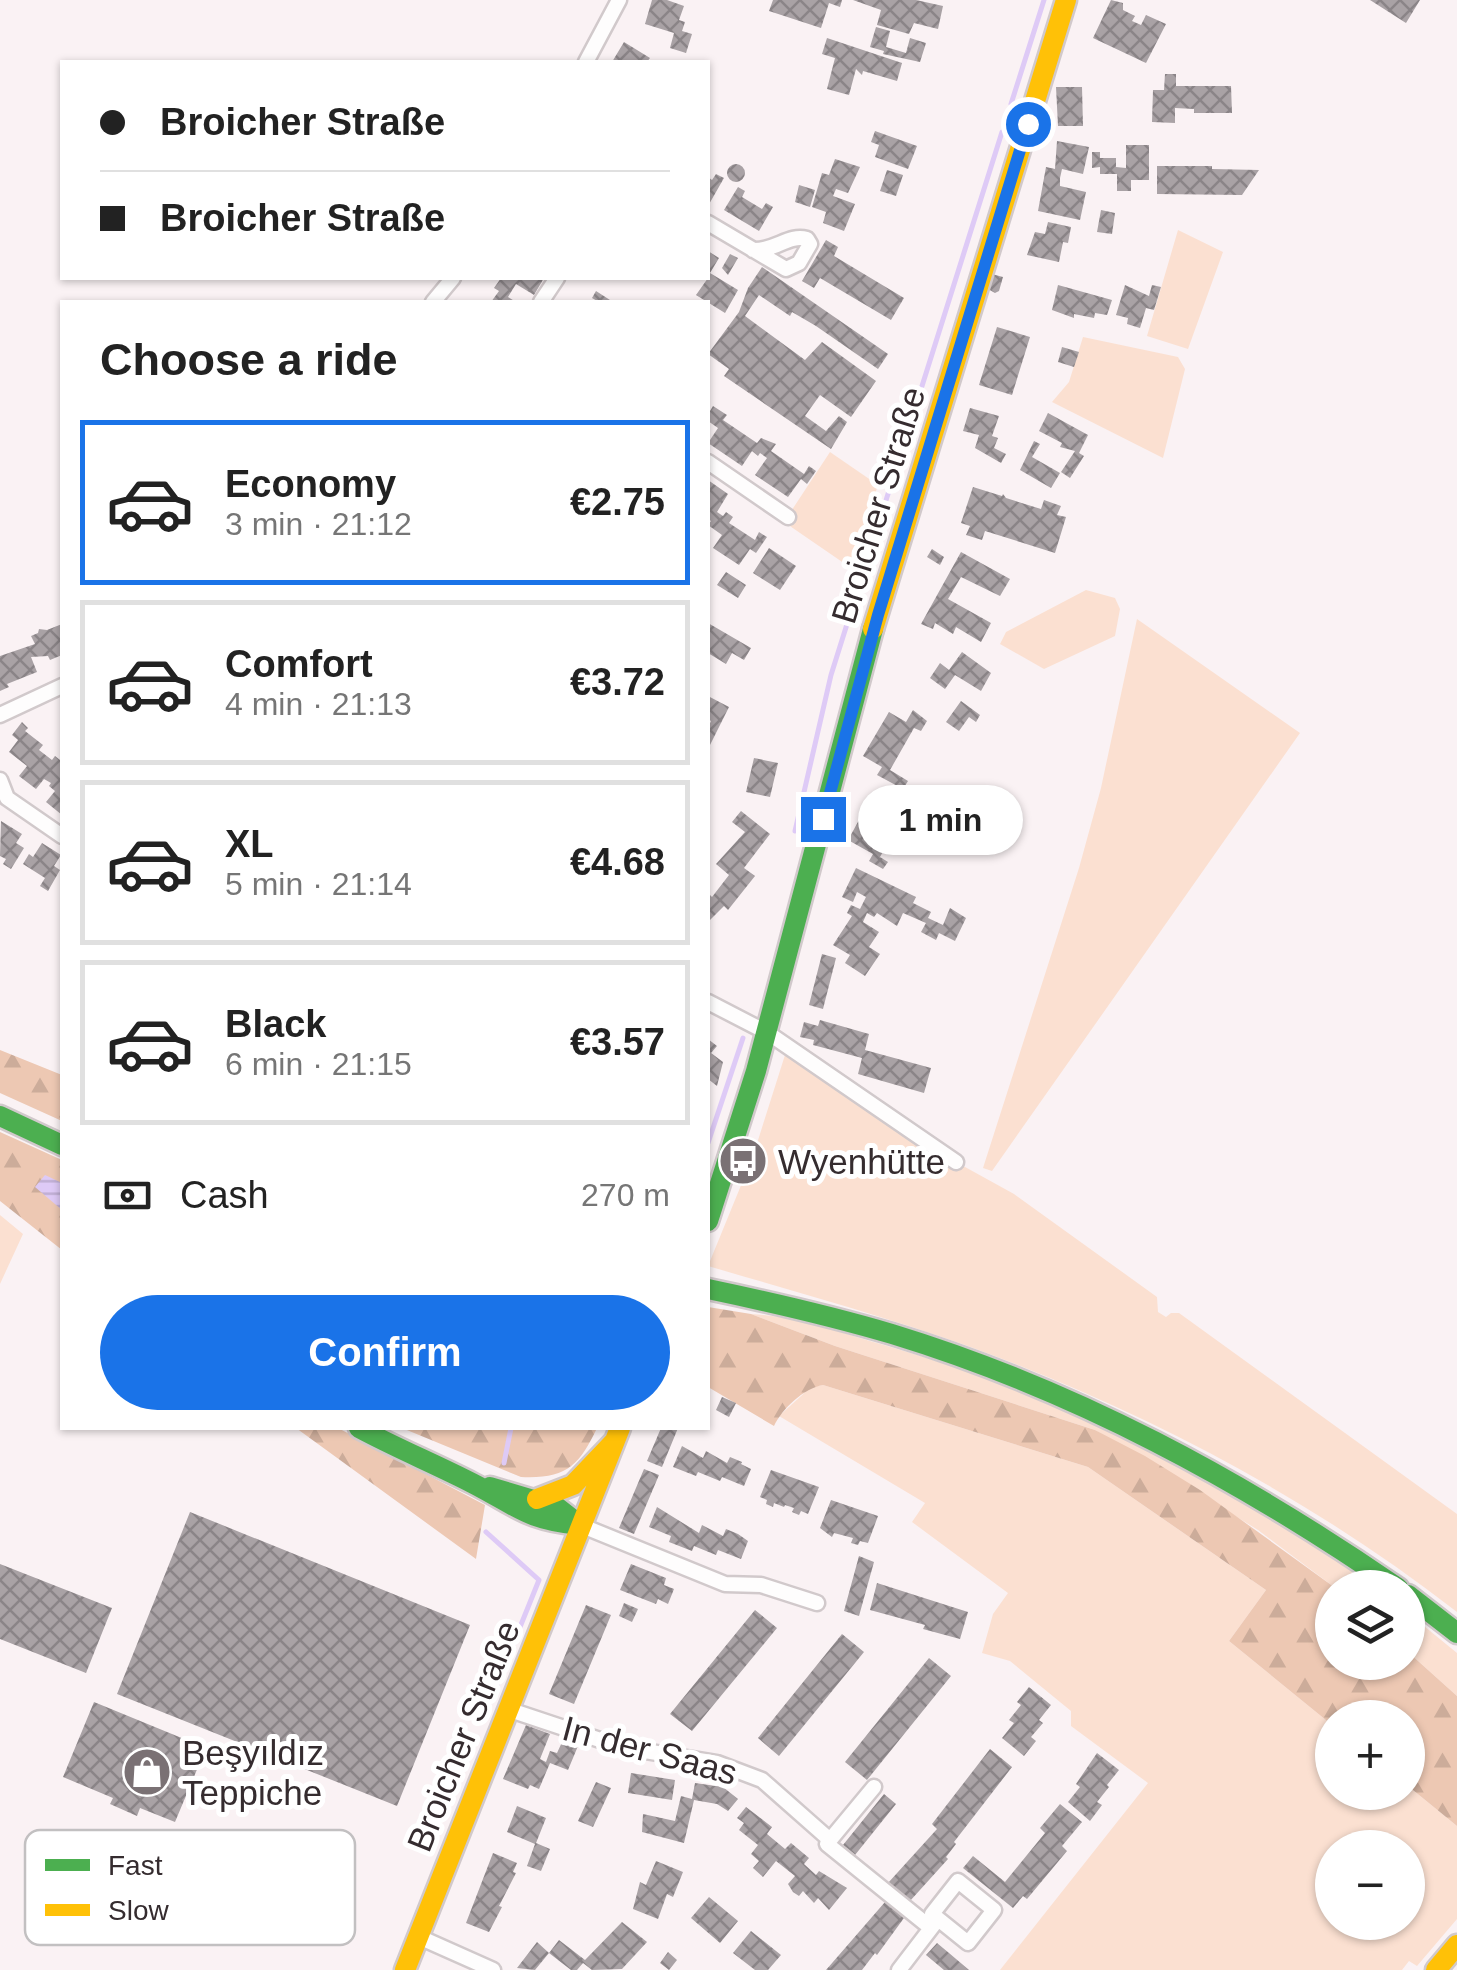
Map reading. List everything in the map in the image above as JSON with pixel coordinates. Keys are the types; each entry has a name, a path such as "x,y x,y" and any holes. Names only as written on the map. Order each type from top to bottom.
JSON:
{"street":[{"path":"587,60 619,0"},
{"name":"Broicher Straße","path":"710,1215 768,1033 878,615 1066,0"},
{"path":"710,224 753,250"},
{"path":"710,463 788,517"},
{"path":"0,714 60,687"},
{"path":"0,780 7,798 60,835"},
{"path":"710,1003 768,1033 956,1162"},
{"path":"0,1116 60,1144"},
{"path":"710,1288 956,1354 1124,1422 1232,1480 1373,1570"},
{"path":"363,1430 472,1483 515,1509 545,1522 580,1525"},
{"path":"538,1499 564,1492 584,1478 617,1435"},
{"name":"Broicher Straße","path":"405,1970 617,1435"},
{"path":"472,1483 538,1499 557,1507 580,1525 725,1584 762,1586 816,1603"},
{"path":"1425,1608 1457,1633"},
{"name":"In der Saas","path":"510,1710 622,1748 717,1762 762,1780 830,1840 826,1844 935,1924 968,1944 994,1910 958,1881 932,1914 935,1924"},
{"path":"830,1840 874,1787"},
{"path":"899,1970 935,1924"},
{"path":"419,1936 494,1970"},
{"path":"1436,1970 1457,1944"}],"shaded area":[{"path":"1178,230 1223,252 1188,349 1147,336"},
{"path":"1083,337 1178,357 1185,369 1163,458 1052,402 1069,382"},
{"path":"830,452 878,485 851,568 784,522"},
{"path":"1086,590 1115,598 1120,609 1115,636 1044,669 1000,644 1006,632"},
{"path":"1137,619 1300,733 992,1171 983,1168 1079,868 1101,788"},
{"path":"785,1055 1014,1194 1157,1297 1158,1312 1166,1317 1179,1313 1457,1514 1457,1612 1425,1588 1425,1570 1401,1570 1292,1499 1115,1406 957,1342 710,1267 753,1156"},
{"path":"45,1175 60,1182 60,1208 35,1187"},
{"path":"0,1215 23,1234 0,1284"},
{"path":"751,1314 802,1322 884,1345 1015,1389 1078,1415 1201,1476 1350,1570 1315,1573 1258,1530 1095,1430 835,1346"},
{"path":"823,1385 1088,1467 1266,1590 1229,1641 1315,1711 1315,1810 1425,1810 1425,1800 1457,1826 1457,1919 1417,1966 1409,1961 1402,1970 1000,1970 1148,1783 1071,1726 1071,1711 1010,1661 982,1653 993,1614 1008,1593 912,1522 925,1503 779,1416 811,1387"},
{"path":"1425,1627 1457,1653 1457,1696 1425,1667"}],"green space":[{"path":"0,1050 60,1074 60,1120 0,1093"},
{"path":"0,1132 60,1159 60,1248 0,1201"},
{"path":"710,1307 751,1314 835,1346 1095,1430 1145,1456 1200,1490 1315,1573 1315,1680 1425,1680 1425,1667 1457,1696 1457,1826 1425,1800 1425,1700 1315,1700 1315,1711 1229,1641 1266,1590 1088,1467 823,1385 808,1390 782,1413 774,1426 710,1388"},
{"path":"299,1430 342,1430 485,1505 476,1559"},
{"path":"407,1430 596,1430 569,1468 549,1476 521,1477"}],"building":[{"path":"652,0 684,6 679,20 685,22 682,31 692,34 686,53 670,48 674,33 645,24"},
{"path":"773,0 842,0 840,7 829,3 821,28 769,11"},
{"path":"853,0 916,0 943,6 938,29 914,23 909,34 877,25 881,10"},
{"path":"1111,0 1123,3 1123,10 1135,16 1132,21 1141,25 1146,15 1166,24 1146,63 1093,38"},
{"path":"1370,0 1420,0 1406,23"},
{"path":"876,27 890,31 886,47 906,53 910,38 926,43 920,62 870,47"},
{"path":"827,38 902,63 897,81 863,71 862,75 856,69 849,95 827,89 835,58 822,54"},
{"path":"624,42 650,58 648,60 613,60"},
{"path":"1165,74 1176,74 1176,86 1231,86 1232,113 1194,113 1194,109 1175,108 1175,123 1152,122 1153,90 1164,90"},
{"path":"1056,87 1082,87 1083,126 1058,126"},
{"path":"875,131 917,146 908,169 875,157 879,145 871,142"},
{"path":"1057,141 1089,147 1083,174 1062,169 1060,178 1060,186 1086,192 1080,220 1038,211 1046,167 1055,169"},
{"path":"1126,145 1149,145 1149,180 1131,180 1131,191 1117,191 1117,174 1100,174 1100,167 1092,168 1092,152 1100,152 1100,158 1116,158 1116,167 1126,168"},
{"path":"835,159 860,167 848,193 836,189 833,196 855,204 844,231 823,223 826,212 812,207 822,173 829,175"},
{"path":"736,164 745,173 736,182 727,173"},
{"path":"1157,166 1259,170 1242,195 1157,194"},
{"path":"887,170 903,175 896,196 880,191"},
{"path":"716,174 724,178 710,202 710,178"},
{"path":"799,185 815,190 810,207 795,202"},
{"path":"738,187 745,191 742,197 762,209 766,203 773,207 759,231 724,210"},
{"path":"1101,210 1115,213 1112,234 1097,232"},
{"path":"1048,222 1071,227 1059,262 1027,255 1035,232 1045,234"},
{"path":"826,240 838,247 834,256 904,298 891,320 820,278 814,288 802,281"},
{"path":"710,252 719,258 710,273"},
{"path":"730,254 738,258 728,275 722,268"},
{"path":"762,267 888,354 878,369 816,326 792,312 790,316 759,295 745,316 805,360 822,342 876,381 851,417 820,395 805,416 826,431 839,416 847,422 831,449 724,376 729,369 710,355 739,312"},
{"path":"710,273 738,290 725,313 710,300 696,295 710,280"},
{"path":"992,274 1003,277 995,293 988,289"},
{"path":"500,280 543,280 534,295 516,284 508,297 513,300 492,300 499,291 494,288"},
{"path":"1058,285 1112,300 1107,315 1095,313 1094,318 1074,314 1074,318 1052,310"},
{"path":"1125,285 1149,296 1152,285 1161,287 1154,310 1146,308 1140,328 1127,324 1128,318 1116,315"},
{"path":"596,291 610,300 596,300 592,298"},
{"path":"997,327 1030,337 1012,395 979,385"},
{"path":"1062,347 1079,352 1074,367 1058,362"},
{"path":"713,406 727,415 723,420 757,443 761,438 776,444 771,451 804,474 809,466 816,471 807,484 801,479 788,497 755,475 767,458 760,453 758,456 752,451 742,466 710,444 718,428 710,422"},
{"path":"970,408 999,416 992,436 998,438 994,448 1006,454 1001,463 975,448 979,435 963,431"},
{"path":"1048,413 1088,435 1079,453 1084,456 1070,478 1061,472 1075,451 1060,447 1062,443 1039,431"},
{"path":"1034,441 1040,444 1032,457 1060,473 1051,488 1020,470"},
{"path":"710,481 728,494 717,512 733,517 729,523 755,540 759,532 767,537 756,553 750,549 739,565 713,548 722,535 710,526"},
{"path":"973,487 1041,509 1044,500 1061,506 1057,515 1066,517 1055,553 985,531 982,540 966,535 970,526 961,523"},
{"path":"769,548 796,566 780,590 753,573"},
{"path":"932,549 944,557 940,565 927,557"},
{"path":"961,552 1010,579 1000,596 961,577 948,599 991,623 981,642 956,627 953,634 935,623 933,629 921,624"},
{"path":"726,572 746,585 738,598 717,585"},
{"path":"710,624 751,648 744,660 732,653 726,664 710,654"},
{"path":"60,625 60,656 50,660 48,656 31,657 37,672 7,684 9,687 0,691 0,656 35,644 31,636 39,629"},
{"path":"962,652 991,673 981,691 955,675 945,689 930,678 940,663 949,670"},
{"path":"710,697 729,707 710,745 710,723"},
{"path":"961,701 980,715 976,722 969,717 959,731 946,722"},
{"path":"913,710 927,721 921,731 914,728 890,770 908,781 903,789 877,775 882,767 863,756 889,712 906,722"},
{"path":"22,722 28,728 25,731 43,745 39,750 52,760 55,756 60,760 60,813 46,802 55,791 49,786 51,783 44,779 36,789 19,776 27,766 9,752 18,740 12,735"},
{"path":"754,758 778,763 770,797 746,792"},
{"path":"874,793 899,808 903,801 922,811 917,819 906,813 901,822 898,820 882,846 885,848 880,857 888,862 883,869 869,861 873,854 848,840"},
{"path":"741,811 770,834 744,868 755,876 728,910 724,906 710,920 710,895 729,875 716,864 745,832 732,822"},
{"path":"1,821 22,834 16,843 24,848 11,869 0,856"},
{"path":"42,843 60,854 54,866 60,870 48,891 40,886 45,878 23,864 29,854 33,857"},
{"path":"856,868 916,897 913,903 931,912 928,918 943,925 950,908 966,918 955,941 939,933 936,940 921,932 926,923 903,913 897,926 877,913 874,917 867,913 863,922 879,932 869,947 880,954 865,976 845,963 850,955 833,945 852,916 847,913 851,905 860,909 866,897 857,892 853,902 842,897"},
{"path":"822,954 836,958 823,1009 809,1005"},
{"path":"820,1020 869,1034 865,1050 931,1068 924,1093 858,1074 862,1058 813,1045 814,1040 800,1037 804,1022 818,1026"},
{"path":"710,1041 717,1046 711,1053 723,1062 717,1086 710,1081"},
{"path":"722,1397 736,1403 729,1417 716,1410"},
{"path":"660,1430 677,1430 662,1467 647,1461"},
{"path":"682,1446 703,1458 706,1451 727,1463 730,1457 742,1462 751,1469 744,1486 722,1477 720,1481 673,1467"},
{"path":"644,1469 659,1475 634,1534 619,1528"},
{"path":"771,1470 819,1487 808,1514 801,1511 799,1515 785,1505 774,1503 773,1507 760,1497"},
{"path":"831,1500 878,1516 868,1543 851,1543 853,1538 834,1533 832,1537 820,1528"},
{"path":"657,1507 699,1533 702,1525 723,1536 726,1529 738,1534 748,1541 741,1559 694,1546 692,1551 669,1542 671,1536 649,1527"},
{"path":"190,1512 470,1625 397,1806 117,1694"},
{"path":"859,1556 874,1562 859,1616 844,1611"},
{"path":"0,1564 112,1608 86,1673 0,1639"},
{"path":"631,1564 666,1578 664,1585 674,1589 668,1604 658,1599 656,1604 620,1590"},
{"path":"877,1583 968,1612 960,1639 870,1610"},
{"path":"624,1603 638,1609 632,1622 619,1616"},
{"path":"586,1605 611,1615 574,1704 549,1694"},
{"path":"755,1610 777,1628 692,1731 670,1714"},
{"path":"842,1634 864,1652 779,1756 758,1738"},
{"path":"929,1658 951,1676 867,1780 845,1762"},
{"path":"1029,1687 1051,1705 1031,1737 1036,1741 1024,1756 1002,1738 1014,1723 1009,1720 1021,1705 1017,1702"},
{"path":"94,1702 206,1748 175,1822 140,1808 137,1816 110,1804 113,1798 63,1777"},
{"path":"526,1725 550,1734 540,1759 546,1762 550,1751 557,1753 563,1740 578,1746 568,1770 550,1763 539,1789 503,1779"},
{"path":"990,1749 1012,1767 954,1842 948,1859 910,1901 888,1883 937,1829 932,1824"},
{"path":"1097,1753 1119,1770 1097,1802 1102,1805 1090,1821 1068,1802"},
{"path":"631,1773 675,1780 672,1800 628,1793"},
{"path":"596,1782 611,1788 593,1827 578,1821"},
{"path":"695,1783 723,1787 738,1799 728,1811 717,1804 694,1800 684,1843 642,1832 643,1814 675,1821 681,1796 692,1799"},
{"path":"884,1794 896,1804 855,1855 843,1845"},
{"path":"1060,1804 1082,1822 1062,1846 1067,1851 1027,1899 1023,1896 1013,1908 963,1868 973,1856 1005,1882 1045,1833 1040,1828"},
{"path":"517,1806 546,1818 536,1843 550,1849 541,1871 527,1866 535,1844 507,1832"},
{"path":"746,1807 772,1827 767,1834 785,1849 791,1843 809,1858 804,1864 816,1875 819,1871 847,1888 829,1910 818,1898 814,1903 803,1891 799,1896 793,1892 788,1884 795,1876 776,1861 763,1877 753,1868 759,1861 751,1854 758,1845 739,1830 744,1823 737,1818"},
{"path":"493,1853 517,1863 489,1932 466,1923"},
{"path":"656,1861 683,1872 673,1897 667,1894 658,1919 633,1909 640,1882 646,1885"},
{"path":"709,1897 738,1921 720,1943 691,1918"},
{"path":"885,1902 904,1918 877,1955 862,1970 826,1970"},
{"path":"622,1922 647,1942 622,1969 592,1970 583,1963 577,1970 571,1970 549,1953 559,1940 585,1960"},
{"path":"751,1931 781,1955 768,1970 755,1970 733,1953"},
{"path":"537,1942 549,1953 535,1970 517,1968"},
{"path":"937,1943 969,1970 944,1970 926,1955"},
{"path":"668,1952 677,1960 669,1970 660,1963"}],"waterway":[{"path":"1011,104 1044,0"},
{"path":"795,831 831,675 1002,132"},
{"path":"710,1137 743,1038"},
{"path":"504,1463 511,1430"},
{"path":"486,1532 539,1580 489,1704"}],"traffic: fast":[{"path":"710,1215 756,1071 873,629"},
{"path":"0,1116 60,1144"},
{"path":"710,1289 892,1334 1026,1382 1091,1410 1217,1475 1371,1570"},
{"path":"363,1430 523,1511 547,1520 580,1525"},
{"path":"490,1487 557,1507 580,1525"},
{"path":"1425,1608 1457,1633"}],"traffic: slow":[{"path":"873,629 1066,0"},
{"path":"405,1970 619,1430"},
{"path":"537,1499 573,1485 614,1442"},
{"path":"1436,1970 1457,1945"}],"place":[{"name":"Wyenhütte","path":"743,1161"},
{"name":"Beşyıldız Teppiche","path":"147,1772"}],"route":[{"path":"823,819 878,615 1028,124"}]}
